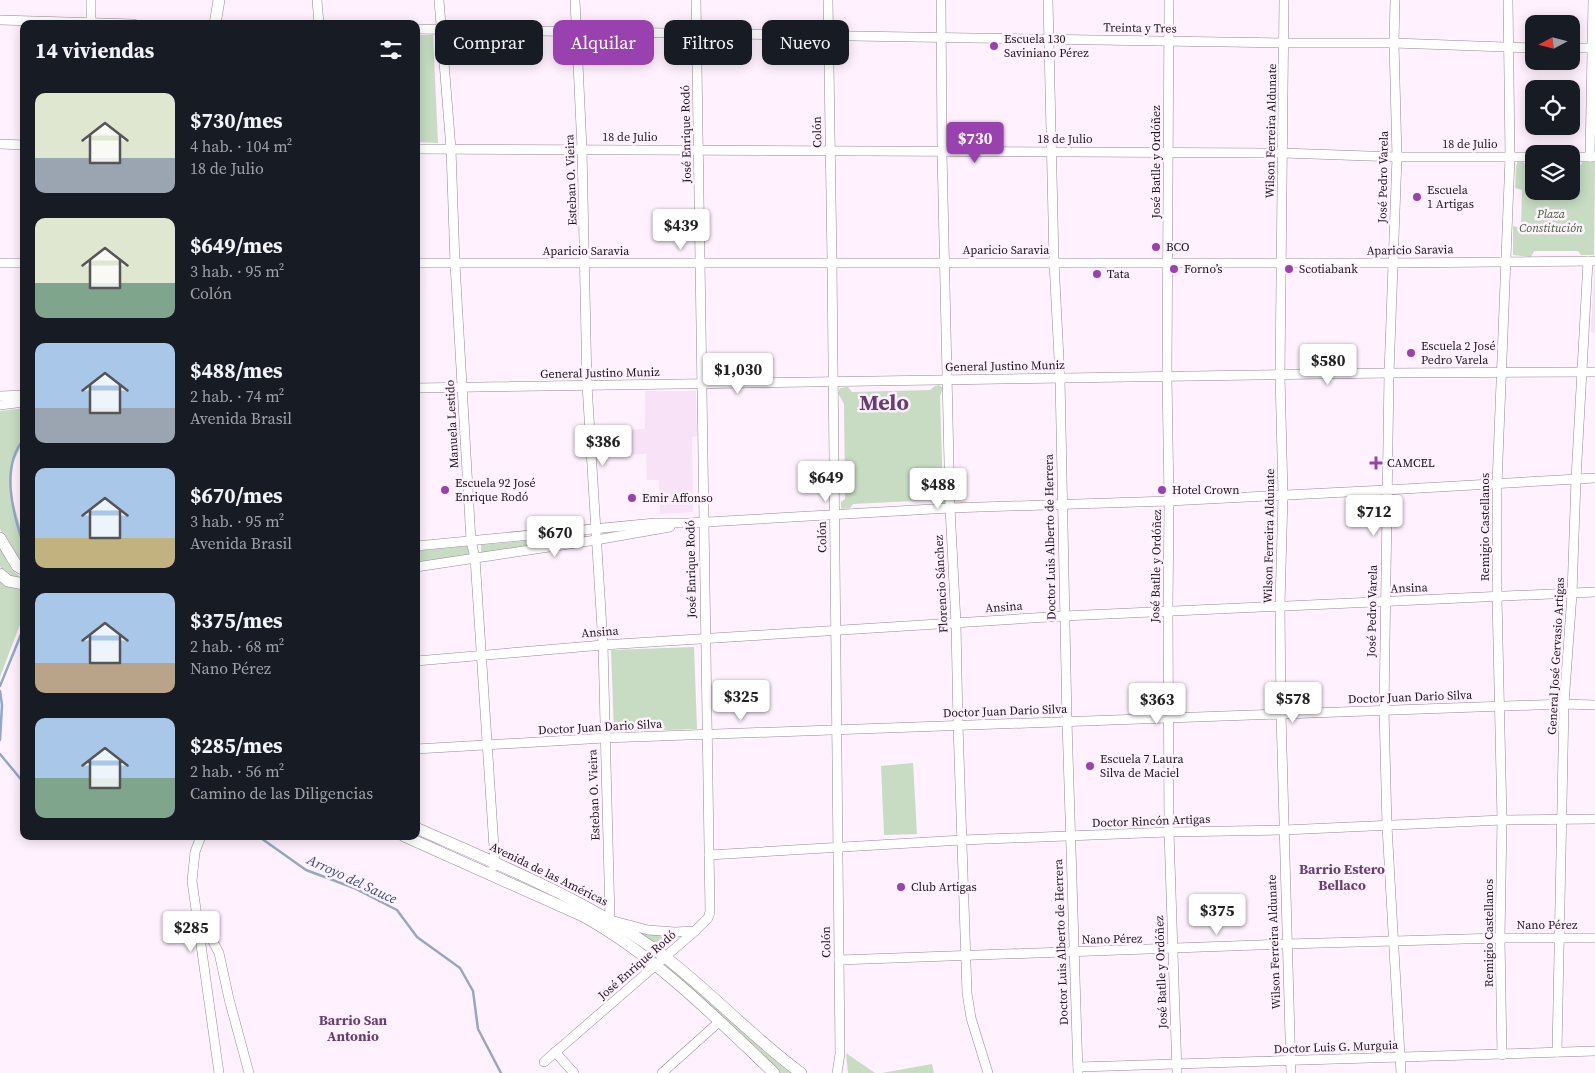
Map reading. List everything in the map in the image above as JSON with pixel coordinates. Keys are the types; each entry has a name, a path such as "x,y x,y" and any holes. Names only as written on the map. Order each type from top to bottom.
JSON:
{"main road":[{"path":"208,20 212,0"},
{"path":"215,20 219,0"},
{"path":"0,538 17,566 20,568"},
{"path":"0,574 8,581 20,583"},
{"name":"Avenida de las Américas","path":"420,830 579,903 661,961 801,1073"},
{"name":"Avenida de las Américas","path":"413,840 583,916 608,924"},
{"name":"Avenida de las Américas","path":"661,961 774,1073"}],"street":[{"path":"91,0 91,20"},
{"path":"317,0 319,20"},
{"name":"Manuela Lestido","path":"439,0 440,20"},
{"name":"Esteban O. Vieira","path":"575,0 576,20"},
{"name":"José Enrique Rodó","path":"696,0 696,20"},
{"name":"Colón","path":"828,0 828,20"},
{"name":"Florencio Sánchez","path":"941,0 942,152 950,508 956,623 967,993 971,1018 988,1073"},
{"name":"Doctor Luis Alberto de Herrera","path":"1048,0 1054,262 1060,378 1066,721 1078,1070"},
{"name":"José Batlle y Ordóñez","path":"1169,0 1168,718 1169,832 1177,1069"},
{"name":"Wilson Ferreira Aldunate","path":"1284,0 1280,376 1282,495 1280,605 1290,1073"},
{"name":"José Pedro Varela","path":"1395,0 1394,43 1397,157 1386,490 1384,710 1387,826 1401,1073"},
{"name":"Remigio Castellanos","path":"1502,1055 1500,938 1502,820 1497,597 1497,484 1510,157 1508,0"},
{"path":"1592,157 1593,0"},
{"path":"0,20 20,21"},
{"name":"Treinta y Tres","path":"420,29 435,30"},
{"name":"Treinta y Tres","path":"849,36 1394,43 1525,48"},
{"path":"1580,48 1593,48"},
{"name":"Manuela Lestido","path":"444,65 451,149 455,264 472,540 482,654 495,863 490,875"},
{"name":"Esteban O. Vieira","path":"578,65 586,263 587,385 603,644 608,924"},
{"name":"José Enrique Rodó","path":"544,1062 557,1055 695,931 708,918 710,912 697,65"},
{"name":"Colón","path":"829,65 840,1054 837,1073"},
{"path":"0,144 20,145"},
{"name":"18 de Julio","path":"420,149 1052,151 1283,153 1397,157 1525,157"},
{"name":"Aparicio Saravia","path":"420,263 1393,263 1592,261"},
{"name":"General José Gervasio Artigas","path":"1558,1052 1564,704 1572,594 1582,372 1592,261"},
{"path":"0,263 20,263"},
{"name":"General Justino Muniz","path":"420,388 947,379 1595,372"},
{"path":"0,396 20,394"},
{"path":"0,405 20,402"},
{"path":"420,546 655,523 689,523 1062,503 1169,501 1595,478"},
{"path":"420,566 596,540 689,523"},
{"name":"Ansina","path":"420,661 603,644 1064,616 1595,592"},
{"name":"Doctor Juan Dario Silva","path":"420,749 605,738 1564,704 1595,705"},
{"name":"Doctor Rincón Artigas","path":"709,855 962,840 1169,832 1284,830 1502,820 1595,819"},
{"path":"200,840 195,852 192,881 219,1073"},
{"path":"198,913 219,952 229,999 249,1073"},
{"path":"608,924 648,930 695,931"},
{"name":"Nano Pérez","path":"839,960 1173,950 1287,944 1500,938 1595,938"},
{"path":"662,1073 720,1021"},
{"name":"Doctor Luis G. Murguia","path":"1078,1070 1177,1069 1290,1062 1595,1051"},
{"path":"557,1055 564,1073"},
{"path":"557,1055 574,1073"}],"shaded area":[{"path":"1595,267 1595,333 1591,332"},
{"path":"645,391 696,391 697,436 692,437 693,512 660,514 659,480 647,480 646,454 599,456 598,431 645,429"}],"green space":[{"path":"420,35 433,35 438,143 420,142"},
{"name":"Plaza Constitución","path":"1522,160 1525,164 1525,200 1580,200 1580,165 1583,160 1595,161 1594,255 1581,255 1578,251 1534,251 1531,257 1513,255 1513,226 1521,228 1522,190 1515,188 1518,161"},
{"path":"939,385 943,388 940,396 943,495 946,498 946,504 939,505 934,500 853,504 850,508 841,508 841,502 845,499 844,404 838,393 840,388 848,387 852,392 930,390"},
{"path":"20,408 20,448 12,465 10,491 20,526 20,564 0,529 0,411"},
{"path":"586,535 586,539 481,553 481,545"},
{"path":"468,546 469,555 420,561 420,551"},
{"path":"0,548 12,570 20,577 20,579 5,576 0,566"},
{"path":"0,582 20,588 20,624 0,677"},
{"path":"694,647 697,729 614,732 611,650"},
{"path":"913,763 917,834 884,835 881,766"},
{"path":"627,927 680,936 662,951"},
{"path":"663,962 798,1073 779,1073 659,965"},
{"path":"846,1053 875,1073 848,1073"},
{"path":"932,1064 934,1073 882,1073"}],"waterway":[{"path":"20,445 12,463 11,477 13,505 20,533"},
{"path":"0,686 20,637"},
{"path":"0,691 2,705 0,740"},
{"name":"Arroyo del Sauce","path":"0,754 20,778"},
{"name":"Arroyo del Sauce","path":"264,840 306,870 354,888 397,910 417,937 460,968 473,991 478,1029 501,1073"}],"place":[{"name":"Escuela 130 Saviniano Pérez","path":"994,46"},
{"name":"Escuela 1 Artigas","path":"1417,197"},
{"name":"BCO","path":"1156,247"},
{"name":"Forno’s","path":"1174,269"},
{"name":"Scotiabank","path":"1289,269"},
{"name":"Tata","path":"1097,274"},
{"name":"Escuela 2 José Pedro Varela","path":"1411,353"},
{"name":"CAMCEL","path":"1376,463"},
{"name":"Escuela 92 José Enrique Rodó","path":"445,490"},
{"name":"Hotel Crown","path":"1162,490"},
{"name":"Emir Affonso","path":"632,498"},
{"name":"Escuela 7 Laura Silva de Maciel","path":"1090,766"},
{"name":"Club Artigas","path":"901,887"}],"district":[{"name":"Melo","path":"884,402"},
{"name":"Barrio Estero Bellaco","path":"1342,878"},
{"name":"Barrio San Antonio","path":"353,1028"}]}
